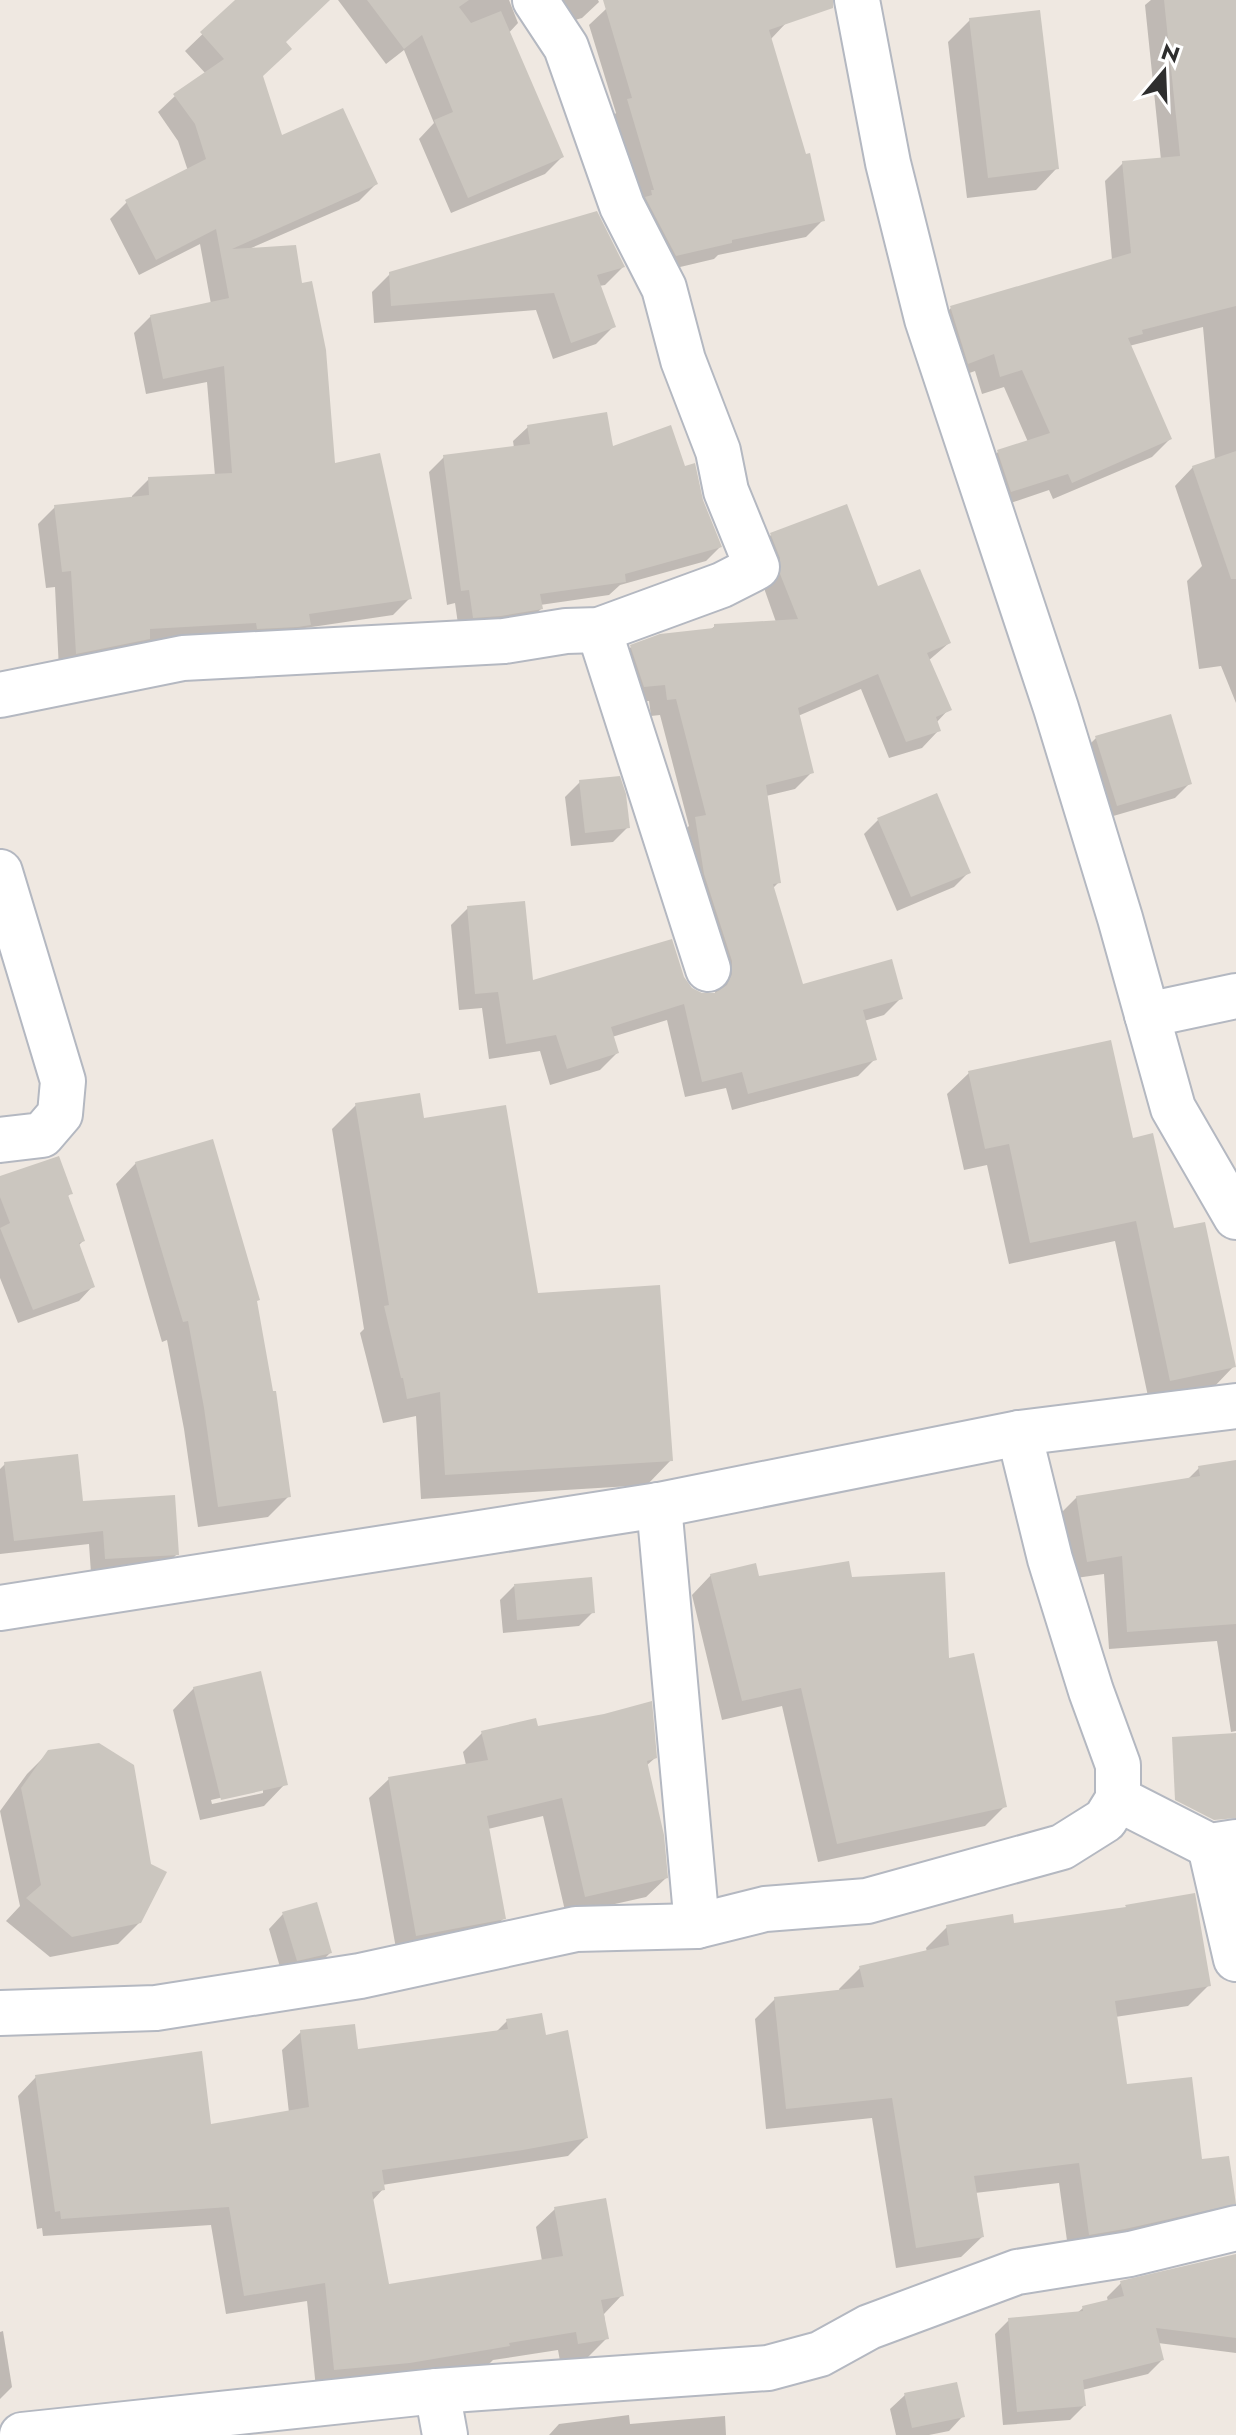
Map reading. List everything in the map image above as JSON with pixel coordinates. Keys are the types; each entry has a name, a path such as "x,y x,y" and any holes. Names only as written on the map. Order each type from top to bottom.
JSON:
{"street":[{"path":"0,695 183,658 504,641 566,631 599,630 722,585 757,567 726,491 718,451 683,360 664,288 622,206 566,47 535,0"},
{"path":"863,1 888,163 927,319 1056,708 1120,918 1173,1108 1236,1217"},
{"path":"599,630 708,969"},
{"path":"0,872 63,1081 60,1114 42,1135 0,1140"},
{"path":"1147,1015 1236,996"},
{"path":"0,1608 659,1505 1019,1433 1236,1406"},
{"path":"0,2013 156,2008 360,1976 576,1929 697,1926 765,1909 867,1901 1062,1847 1105,1820 1118,1799 1118,1765 1091,1691 1050,1559 1019,1433"},
{"path":"659,1505 697,1926"},
{"path":"1118,1799 1223,1844 1236,1959"},
{"path":"22,2435 437,2391 768,2368 820,2354 869,2327 1017,2272 1130,2254 1236,2228"},
{"path":"437,2391 445,2435"}],"building":[{"path":"235,0 330,0 286,42 292,49 263,76 282,135 343,108 378,184 232,249 296,245 302,283 312,281 326,350 335,463 380,453 412,599 309,614 311,625 298,627 257,629 256,623 150,629 150,639 76,654 71,571 62,572 54,505 149,495 148,477 232,473 224,366 163,379 150,315 229,298 216,229 156,260 125,200 206,159 195,124 173,94 224,59 200,32"},
{"path":"367,0 469,0 459,7 471,23 501,11 564,157 468,198 434,120 453,112 422,35 404,49"},
{"path":"603,0 833,0 833,8 769,30 806,154 810,153 825,221 732,240 732,243 676,256 645,197 652,195 651,190 654,190 627,99 632,98"},
{"path":"1164,0 1236,0 1236,306 1142,330 1143,334 1128,338 1172,439 1072,483 1068,474 1011,492 997,450 1050,433 1022,370 1000,377 994,354 968,364 950,306 1131,253 1122,161 1180,156"},
{"path":"1040,10 1059,169 988,178 969,18"},
{"path":"597,211 625,267 597,275 616,327 571,343 554,293 391,306 389,272"},
{"path":"607,412 613,446 671,425 685,466 695,463 703,500 722,547 625,574 626,582 540,594 543,609 473,618 469,590 461,591 443,455 530,444 527,425"},
{"path":"1236,451 1236,579 1231,579 1192,466"},
{"path":"847,504 878,586 920,569 951,643 927,653 952,710 936,717 941,731 906,742 878,674 798,708 814,773 766,785 781,883 773,884 803,984 892,959 903,999 863,1010 877,1060 748,1094 742,1072 702,1082 684,1004 611,1027 619,1053 567,1069 556,1035 506,1044 498,992 475,994 467,906 525,901 533,980 672,939 684,977 692,988 702,993 715,993 727,985 732,974 732,961 704,874 695,817 706,815 676,699 667,700 665,685 644,687 630,645 660,634 714,628 714,624 798,619 780,574 780,558 770,533"},
{"path":"1171,714 1192,784 1117,806 1095,736"},
{"path":"620,776 626,794 630,828 585,833 579,780"},
{"path":"937,793 971,873 911,897 877,818"},
{"path":"1111,1040 1133,1138 1153,1133 1174,1228 1205,1222 1236,1367 1170,1381 1136,1221 1030,1243 1009,1144 985,1149 968,1071"},
{"path":"420,1093 424,1118 506,1105 538,1293 660,1285 673,1461 445,1475 440,1392 407,1399 401,1378 384,1306 389,1305 355,1103"},
{"path":"213,1139 260,1300 257,1301 273,1391 276,1391 291,1497 218,1507 188,1321 183,1322 135,1162"},
{"path":"59,1156 73,1194 68,1195 85,1241 79,1243 95,1287 33,1310 0,1228 10,1223 0,1197 0,1176"},
{"path":"78,1454 83,1501 175,1495 179,1555 105,1559 103,1531 14,1541 4,1462"},
{"path":"1236,1460 1236,1624 1127,1632 1122,1556 1087,1562 1076,1496 1200,1476 1198,1466"},
{"path":"849,1561 852,1577 945,1572 949,1658 974,1653 1007,1807 837,1844 801,1688 742,1701 710,1574 756,1563 759,1576"},
{"path":"592,1577 595,1613 517,1620 514,1584"},
{"path":"261,1671 288,1785 221,1800 193,1687"},
{"path":"652,1701 657,1758 647,1761 664,1835 668,1878 585,1897 562,1798 487,1816 506,1919 416,1936 388,1777 488,1760 481,1731 536,1718 538,1726 604,1714"},
{"path":"1236,1733 1236,1818 1214,1820 1175,1800 1172,1737"},
{"path":"99,1743 134,1765 151,1864 167,1872 141,1923 72,1937 26,1898 41,1885 21,1788 48,1750"},
{"path":"1195,1893 1211,1986 1115,2001 1127,2084 1192,2077 1202,2159 1229,2156 1236,2204 1089,2235 1079,2163 974,2176 984,2237 916,2248 892,2098 786,2109 774,1997 864,1987 859,1966 949,1945 946,1925 1013,1914 1014,1923 1126,1907"},
{"path":"317,1902 332,1953 297,1961 282,1912"},
{"path":"542,2013 546,2035 568,2030 588,2138 382,2170 385,2190 372,2192 389,2284 563,2256 554,2207 606,2198 624,2296 601,2300 609,2339 578,2344 576,2332 410,2363 334,2370 325,2283 244,2296 229,2207 61,2219 60,2211 55,2212 35,2075 202,2051 211,2124 309,2107 300,2030 355,2024 358,2049 508,2029 506,2019"},
{"path":"1236,2254 1236,2338 1156,2328 1164,2360 1083,2380 1086,2406 1017,2412 1008,2318 1083,2311 1082,2306 1124,2296 1120,2281"},
{"path":"957,2382 965,2417 912,2428 904,2393"}]}
